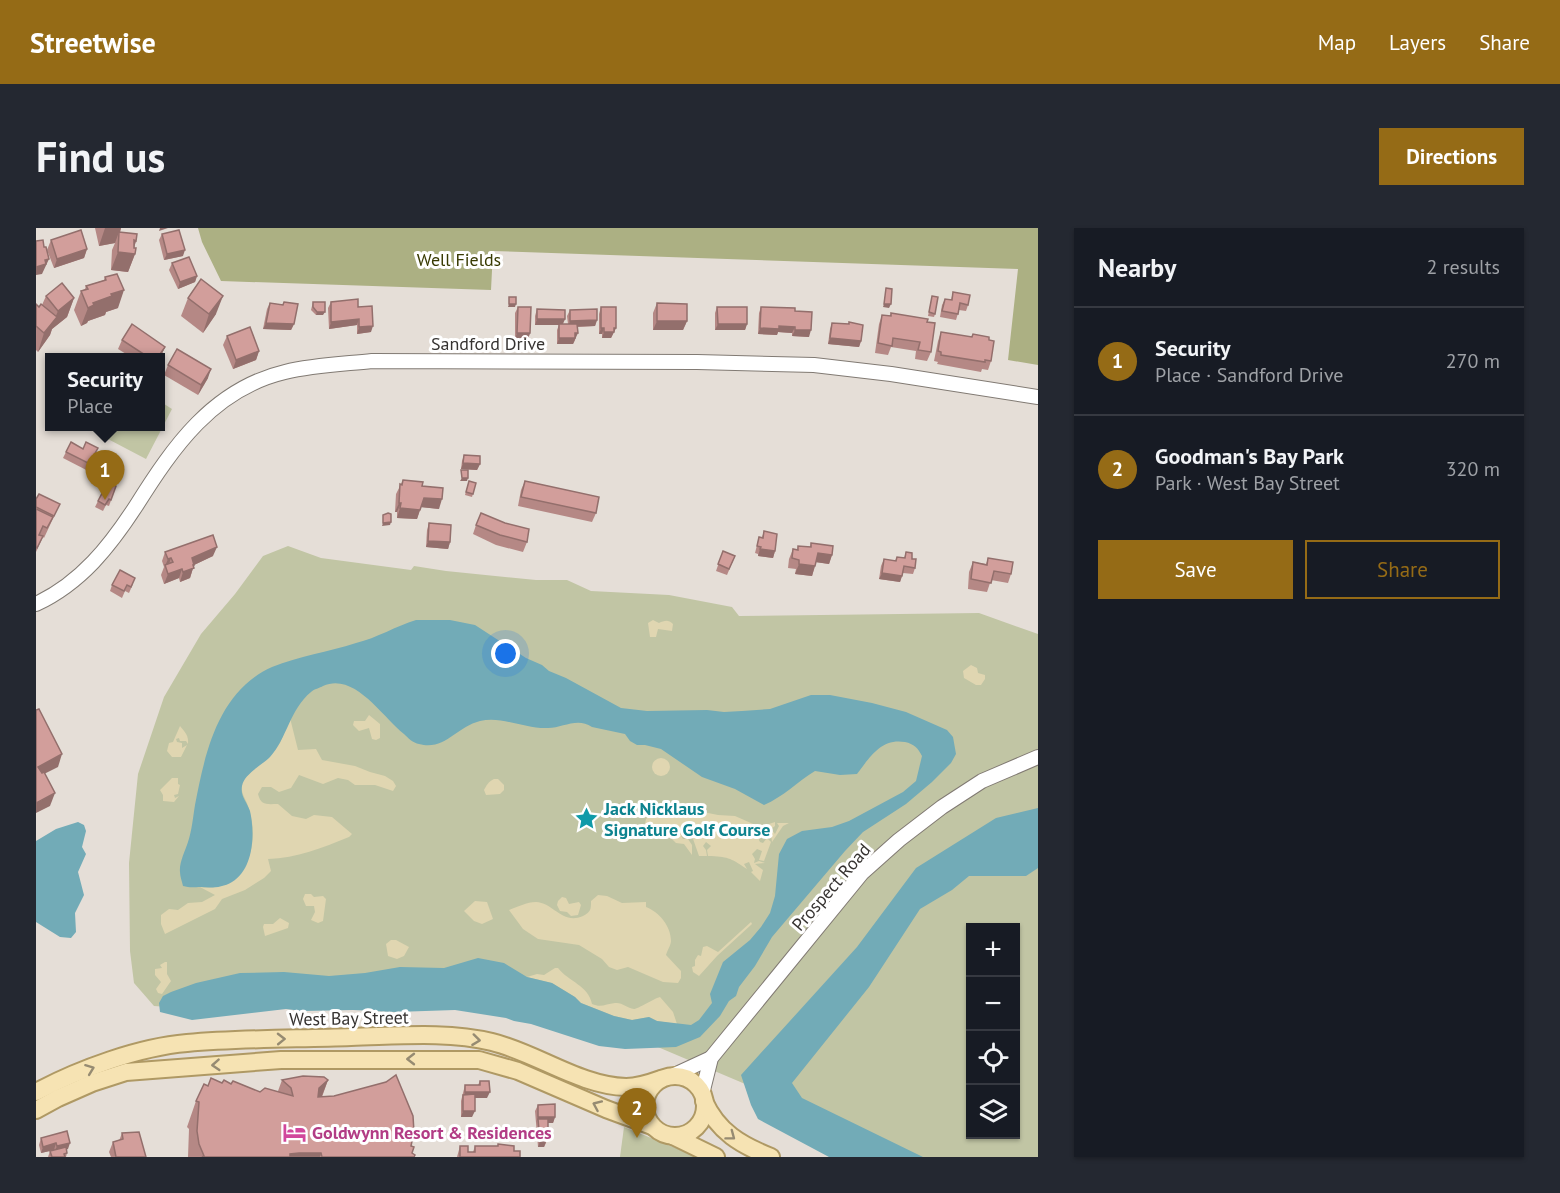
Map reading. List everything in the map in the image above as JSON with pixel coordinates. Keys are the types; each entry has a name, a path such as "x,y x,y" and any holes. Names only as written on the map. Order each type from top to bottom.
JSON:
{"main road":[{"name":"West Bay Street","path":"36,1092 50,1084 122,1057 145,1050 186,1043 414,1036 454,1037 491,1042 523,1052 596,1083 612,1086 636,1086 667,1077"},
{"path":"36,1110 92,1083 126,1072 281,1060 479,1060 518,1071 652,1126 663,1134 673,1136 716,1157"},
{"path":"652,1126 645,1113 645,1101 652,1086 667,1077 679,1076 692,1081 703,1097 711,1116 727,1134 736,1141 771,1157"},
{"path":"673,1136 684,1134 695,1128 703,1116 703,1097"}],"street":[{"name":"Sandford Drive","path":"36,604 63,589 99,558 165,460 200,419 216,405 242,389 284,372 372,361 697,362 814,365 1038,397"},
{"name":"Prospect Road","path":"667,1077 711,1058 862,873 898,840 982,781 1038,757"},
{"name":"Prospect Road","path":"703,1097 711,1058"}],"green space":[{"name":"Well Fields","path":"198,228 1038,228 1038,365 1008,360 1018,269 493,251 491,290 221,281 202,242"},
{"path":"165,405 172,409 165,422"},
{"path":"93,431 161,431 146,459"},
{"name":"Jack Nicklaus Signature Golf Course","path":"288,546 321,558 411,570 414,566 536,580 567,580 591,591 669,595 732,607 739,616 979,613 1038,634 1038,1157 861,1157 757,1089 594,1020 523,997 183,1008 154,1006 134,983 130,951 129,863 138,774 164,697 201,634 263,556"},
{"path":"624,1127 698,1157 620,1157"}],"sand":[{"path":"653,620 659,623 671,622 672,631 658,629 656,637 650,637 648,623"},
{"path":"971,665 977,668 978,673 985,675 981,685 976,685 964,678 963,671"},
{"path":"369,715 380,724 380,738 376,740 372,739 369,728 359,731 353,725 354,721 365,721"},
{"path":"290,718 298,750 316,749 322,760 355,766 385,776 396,786 393,791 375,785 355,785 348,780 338,778 323,784 299,775 291,788 279,792 271,787 262,787 258,794 263,802 278,804 292,816 306,819 314,815 332,817 352,834 309,852 268,859 271,871 264,878 245,890 222,899 215,909 165,934 161,924 161,915 169,909 178,910 188,903 202,902 215,895 200,887 216,887 228,883 246,864 253,838 252,823 242,784 244,779 280,743"},
{"path":"180,726 187,736 188,744 186,741 180,741 179,738 176,739 177,742 182,743 182,748 187,745 181,757 172,757 167,751 169,743 173,742"},
{"path":"657,758 665,758 670,763 668,774 657,776 652,771 652,763"},
{"path":"172,778 178,778 180,785 178,794 174,795 175,798 179,796 174,802 163,801 160,790"},
{"path":"494,779 498,779 504,785 504,790 500,794 486,795 484,790"},
{"path":"664,804 679,808 682,813 679,807 702,811 702,818 703,812 735,816 760,827 775,822 775,826 771,829 775,834 779,826 777,823 789,823 783,826 772,842 771,835 760,833 760,842 763,843 767,838 771,842 764,861 759,860 762,851 757,849 752,854 755,859 754,863 759,861 765,863 755,864 763,870 760,881 751,872 753,871 749,862 744,864 747,869 728,858 708,856 707,850 711,846 706,842 703,846 707,856 699,856 692,836 683,834 681,836 683,839 688,839 692,845 692,855 684,844 676,843 669,837 652,830 645,824 646,819"},
{"path":"305,894 311,894 314,897 323,896 326,899 323,921 318,923 311,920 315,912 314,906 306,906 303,899"},
{"path":"598,895 607,896 622,903 646,902 646,907 660,916 667,925 670,935 671,943 666,955 681,971 678,983 663,982 628,967 617,970 609,967 602,959 579,945 538,939 523,929 509,910 536,902 569,918 576,918 588,913 591,901"},
{"path":"562,897 566,898 569,904 579,902 581,905 578,915 571,916 567,912 560,911 557,905"},
{"path":"475,901 487,902 493,919 482,924 474,921 464,911"},
{"path":"280,918 289,923 288,928 265,936 264,924 273,924"},
{"path":"751,922 752,924 699,976 693,972 692,967 695,966 698,955 701,956 703,947 707,946 718,952"},
{"path":"391,940 396,940 409,947 404,956 397,959 388,956 386,944"},
{"path":"167,962 167,974 171,981 162,994 156,989 161,982 155,975 155,969 162,968 160,965"},
{"path":"555,968 587,992 592,1004 595,1005 618,1003 634,1009 660,997 673,1012 677,1024 657,1021 649,1017 632,1020 614,1016 581,1003 552,983 527,977 537,974 544,975"}],"water":[{"path":"416,620 450,620 475,625 526,658 621,708 647,711 742,711 770,709 811,695 830,695 906,712 947,730 953,737 956,754 951,763 932,782 906,804 863,832 772,937 739,987 736,996 729,1001 720,1016 700,1037 676,1047 625,1049 599,1046 531,1024 455,1010 395,1012 286,1009 192,1020 160,1012 159,1003 163,996 171,992 196,983 240,973 284,972 329,976 400,967 444,968 478,958 504,963 527,977 552,983 581,1003 614,1016 632,1020 649,1017 657,1021 691,1025 699,1020 712,1003 710,994 723,962 750,940 770,913 775,896 779,854 787,839 802,831 832,827 849,821 903,792 916,781 922,756 913,745 905,742 889,743 877,750 857,774 840,775 815,771 764,805 735,789 702,777 661,749 637,745 625,734 581,723 539,728 506,721 480,721 436,744 417,743 409,739 367,698 346,685 335,683 314,690 304,699 276,749 243,782 242,793 250,811 252,830 251,850 245,869 228,884 209,887 183,886 180,865 190,833 204,765 217,726 239,691 272,667 364,641"},
{"path":"1038,808 1038,868 1026,876 969,876 952,890 920,909 869,987 792,1083 802,1098 923,1157 829,1157 758,1119 741,1075 857,947 916,868 996,818"},
{"path":"78,822 84,825 86,831 82,847 86,854 78,872 84,895 75,913 76,932 71,938 60,937 36,922 36,841 56,829"}],"building":[{"path":"81,230 87,249 57,259 51,240"},
{"path":"179,230 185,250 167,254 162,234"},
{"path":"119,232 137,234 136,241 134,240 135,254 118,252"},
{"path":"43,240 49,259 45,260 46,264 36,267 36,241"},
{"path":"189,257 197,276 180,282 172,263"},
{"path":"117,274 124,290 93,303 94,305 88,308 81,291 88,289 86,286 106,280 105,277"},
{"path":"201,279 223,296 209,314 188,298"},
{"path":"62,283 74,298 58,311 46,296"},
{"path":"886,288 892,289 891,304 884,304"},
{"path":"953,292 970,295 968,305 960,303 958,314 942,311 945,299 952,300"},
{"path":"932,296 938,297 935,314 929,312"},
{"path":"509,297 516,297 516,304 509,304"},
{"path":"358,299 358,307 372,306 373,326 359,327 359,319 331,322 331,302"},
{"path":"284,302 298,304 294,324 266,323 270,303 283,305"},
{"path":"313,302 325,302 325,312 317,312 313,307"},
{"path":"657,303 687,304 687,321 657,321"},
{"path":"36,304 39,307 41,304 57,317 44,333 36,326"},
{"path":"518,307 531,307 530,333 517,333"},
{"path":"601,307 616,307 614,332 604,332 604,328 601,328"},
{"path":"717,307 747,307 747,324 718,324"},
{"path":"761,307 795,308 795,311 812,312 811,330 795,330 795,327 779,326 779,329 760,328"},
{"path":"537,309 565,310 565,319 537,319"},
{"path":"597,309 597,320 570,321 570,310"},
{"path":"891,313 928,319 927,322 935,323 931,352 918,350 920,342 893,338 892,346 878,343 882,315 891,316"},
{"path":"849,322 863,325 861,341 830,338 832,323 849,324"},
{"path":"132,324 165,347 161,353 142,353 122,340"},
{"path":"559,324 577,324 578,333 575,333 575,338 559,338"},
{"path":"250,327 259,351 236,360 227,336"},
{"path":"941,332 989,337 989,340 994,341 991,361 941,355 938,351"},
{"path":"177,349 211,369 201,385 168,365"},
{"path":"71,442 83,449 86,442 98,448 94,455 103,459 98,468 66,452"},
{"path":"464,455 480,456 480,464 463,463"},
{"path":"461,470 468,470 468,478 462,478"},
{"path":"403,480 423,482 422,486 443,488 442,499 424,498 420,510 400,508 400,484 402,485"},
{"path":"469,481 476,483 473,494 466,492"},
{"path":"525,481 599,497 596,513 521,497"},
{"path":"108,482 116,486 111,500 109,499 105,505 98,501"},
{"path":"39,494 60,504 54,516 36,507"},
{"path":"36,509 53,517 47,528 43,526 39,535 43,536 37,548 36,547"},
{"path":"481,513 505,523 529,529 527,542 500,535 476,525"},
{"path":"391,514 391,522 383,523 383,515"},
{"path":"429,523 451,525 450,542 428,541"},
{"path":"764,531 777,534 775,551 760,549 761,547 757,546 759,537 763,538"},
{"path":"213,535 217,547 192,558 194,568 168,574 165,565 173,562 171,558 168,559 165,552"},
{"path":"811,543 833,546 832,555 818,553 815,566 799,564 799,560 792,558 793,549 798,550 798,546 811,547"},
{"path":"723,551 735,556 729,569 718,564"},
{"path":"906,552 912,553 912,559 916,559 915,568 904,566 902,576 882,573 884,559 896,561 897,557 905,558"},
{"path":"988,558 1013,562 1011,574 994,571 991,583 971,579 973,562 987,565"},
{"path":"120,570 135,578 131,587 127,585 124,591 112,585"},
{"path":"39,709 62,754 38,767 42,773 44,772 55,793 36,803 36,710"},
{"path":"396,1075 413,1116 414,1132 411,1146 414,1147 412,1153 414,1157 322,1157 321,1153 299,1153 290,1154 290,1157 202,1157 204,1156 197,1131 199,1102 196,1101 204,1084 208,1086 211,1078 222,1083 224,1080 231,1084 233,1081 260,1092 265,1088 293,1096 291,1088 282,1080 303,1076 324,1077 328,1080 319,1088 318,1097 334,1096 386,1082"},
{"path":"480,1081 489,1081 490,1092 465,1092 465,1085 480,1085"},
{"path":"475,1094 475,1111 463,1111 463,1095"},
{"path":"555,1104 555,1117 538,1117 538,1105"},
{"path":"538,1119 548,1119 546,1141 540,1141"},
{"path":"67,1131 70,1143 57,1146 56,1143 43,1147 41,1138"},
{"path":"139,1132 146,1157 116,1157 113,1142 123,1139 122,1133"},
{"path":"498,1144 514,1146 514,1151 520,1151 520,1157 460,1157 460,1146 468,1146 468,1152 475,1152 475,1146 498,1146"},
{"path":"66,1147 65,1157 52,1157 50,1151"}],"place":[{"name":"Security","path":"105,500"},
{"name":"Jack Nicklaus Signature Golf Course","path":"586,818"},
{"name":"Goldwynn Resort & Residences","path":"294,1132"},
{"name":"Goodman's Bay Park","path":"637,1138"}]}
